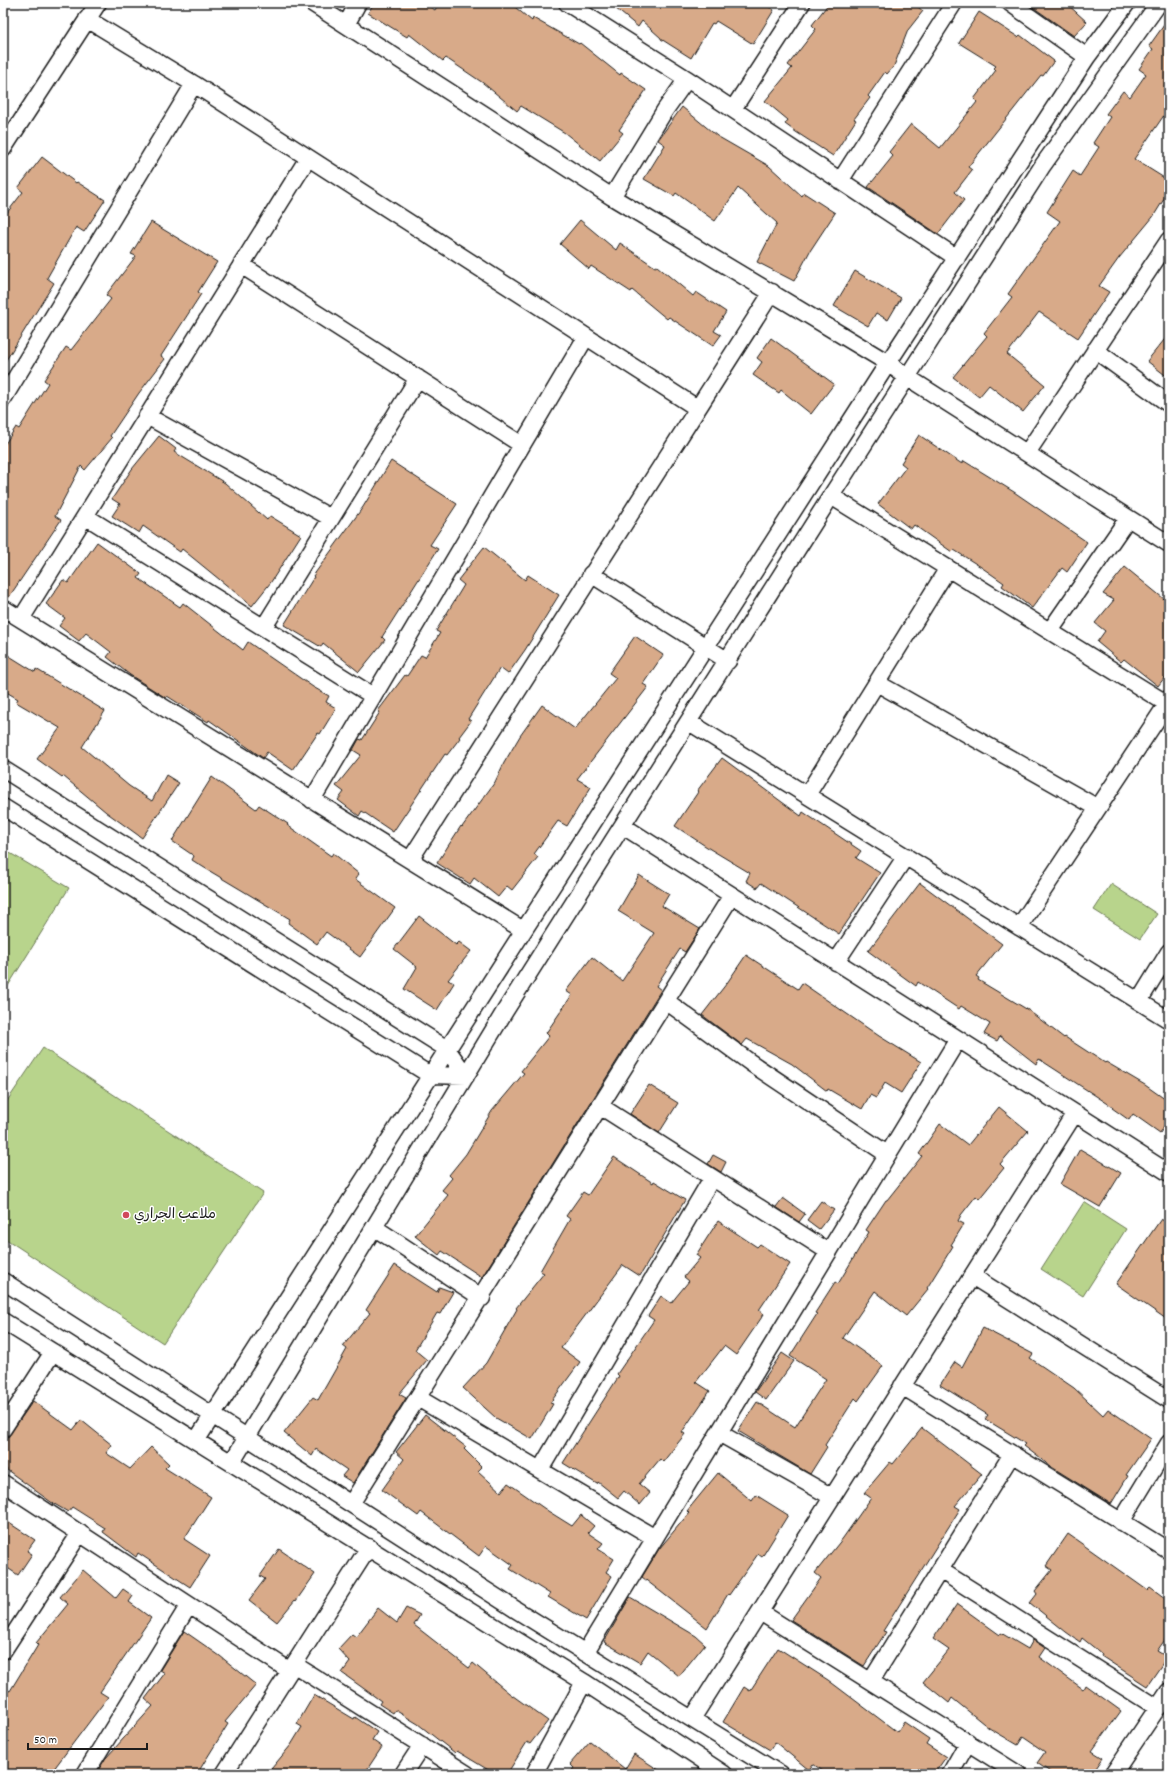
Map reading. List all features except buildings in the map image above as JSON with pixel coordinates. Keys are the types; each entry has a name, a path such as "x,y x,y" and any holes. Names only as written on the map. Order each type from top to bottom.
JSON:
{"street":[{"path":"4,144 98,3"},
{"path":"312,3 612,197 888,363 1169,544"},
{"path":"346,25 358,3"},
{"path":"567,3 687,79 957,258"},
{"path":"732,109 802,3"},
{"path":"840,181 954,3"},
{"path":"1010,3 1086,57"},
{"path":"196,1441 522,930 1086,57 1127,3"},
{"path":"232,1462 466,1076 832,496 1043,165 1159,3"},
{"path":"87,19 194,84 697,408"},
{"path":"612,197 665,110 687,79"},
{"path":"3,399 9,377 194,84"},
{"path":"20,619 308,158"},
{"path":"1027,453 1169,240"},
{"path":"241,266 522,445"},
{"path":"410,860 772,292"},
{"path":"312,800 586,337"},
{"path":"1095,350 1169,404"},
{"path":"264,628 418,378"},
{"path":"147,416 331,518"},
{"path":"832,496 1168,704 1019,927"},
{"path":"85,516 373,696"},
{"path":"1050,631 1128,518"},
{"path":"807,795 948,568"},
{"path":"591,574 728,661"},
{"path":"3,608 522,930"},
{"path":"877,683 1098,808"},
{"path":"689,722 1169,1020"},
{"path":"3,769 447,1048 466,1076"},
{"path":"3,807 430,1075 466,1076"},
{"path":"623,826 1169,1173"},
{"path":"836,962 906,856"},
{"path":"352,1504 482,1298 732,895"},
{"path":"1139,1001 1169,952"},
{"path":"666,1001 750,1063 887,1154"},
{"path":"585,1653 958,1039"},
{"path":"600,1106 829,1252"},
{"path":"692,1719 1075,1114"},
{"path":"540,1470 712,1178"},
{"path":"375,1228 482,1298"},
{"path":"972,1276 1169,1400"},
{"path":"3,1281 585,1653 780,1774"},
{"path":"3,1321 584,1682 724,1774"},
{"path":"3,1429 53,1352"},
{"path":"902,1386 1169,1551"},
{"path":"418,1398 655,1538"},
{"path":"719,1433 832,1497"},
{"path":"1122,1522 1169,1443"},
{"path":"871,1682 1012,1454"},
{"path":"3,1483 189,1605 467,1774"},
{"path":"4,1645 80,1533"},
{"path":"224,1774 369,1547"},
{"path":"940,1570 1158,1708"},
{"path":"85,1774 189,1605"},
{"path":"760,1612 1018,1774"},
{"path":"534,1774 584,1682"},
{"path":"1113,1774 1169,1691"},
{"path":"950,1774 968,1742"},
{"path":"403,1774 422,1746"}],"green space":[{"path":"3,849 69,888 3,994"},
{"path":"1111,884 1157,914 1140,939 1094,910"},
{"name":"ملاعب الجراري","path":"43,1048 263,1193 163,1343 3,1237 3,1107"},
{"path":"1084,1202 1126,1229 1083,1296 1041,1269"}],"place":[{"name":"ملاعب الجراري","path":"126,1215"}]}
